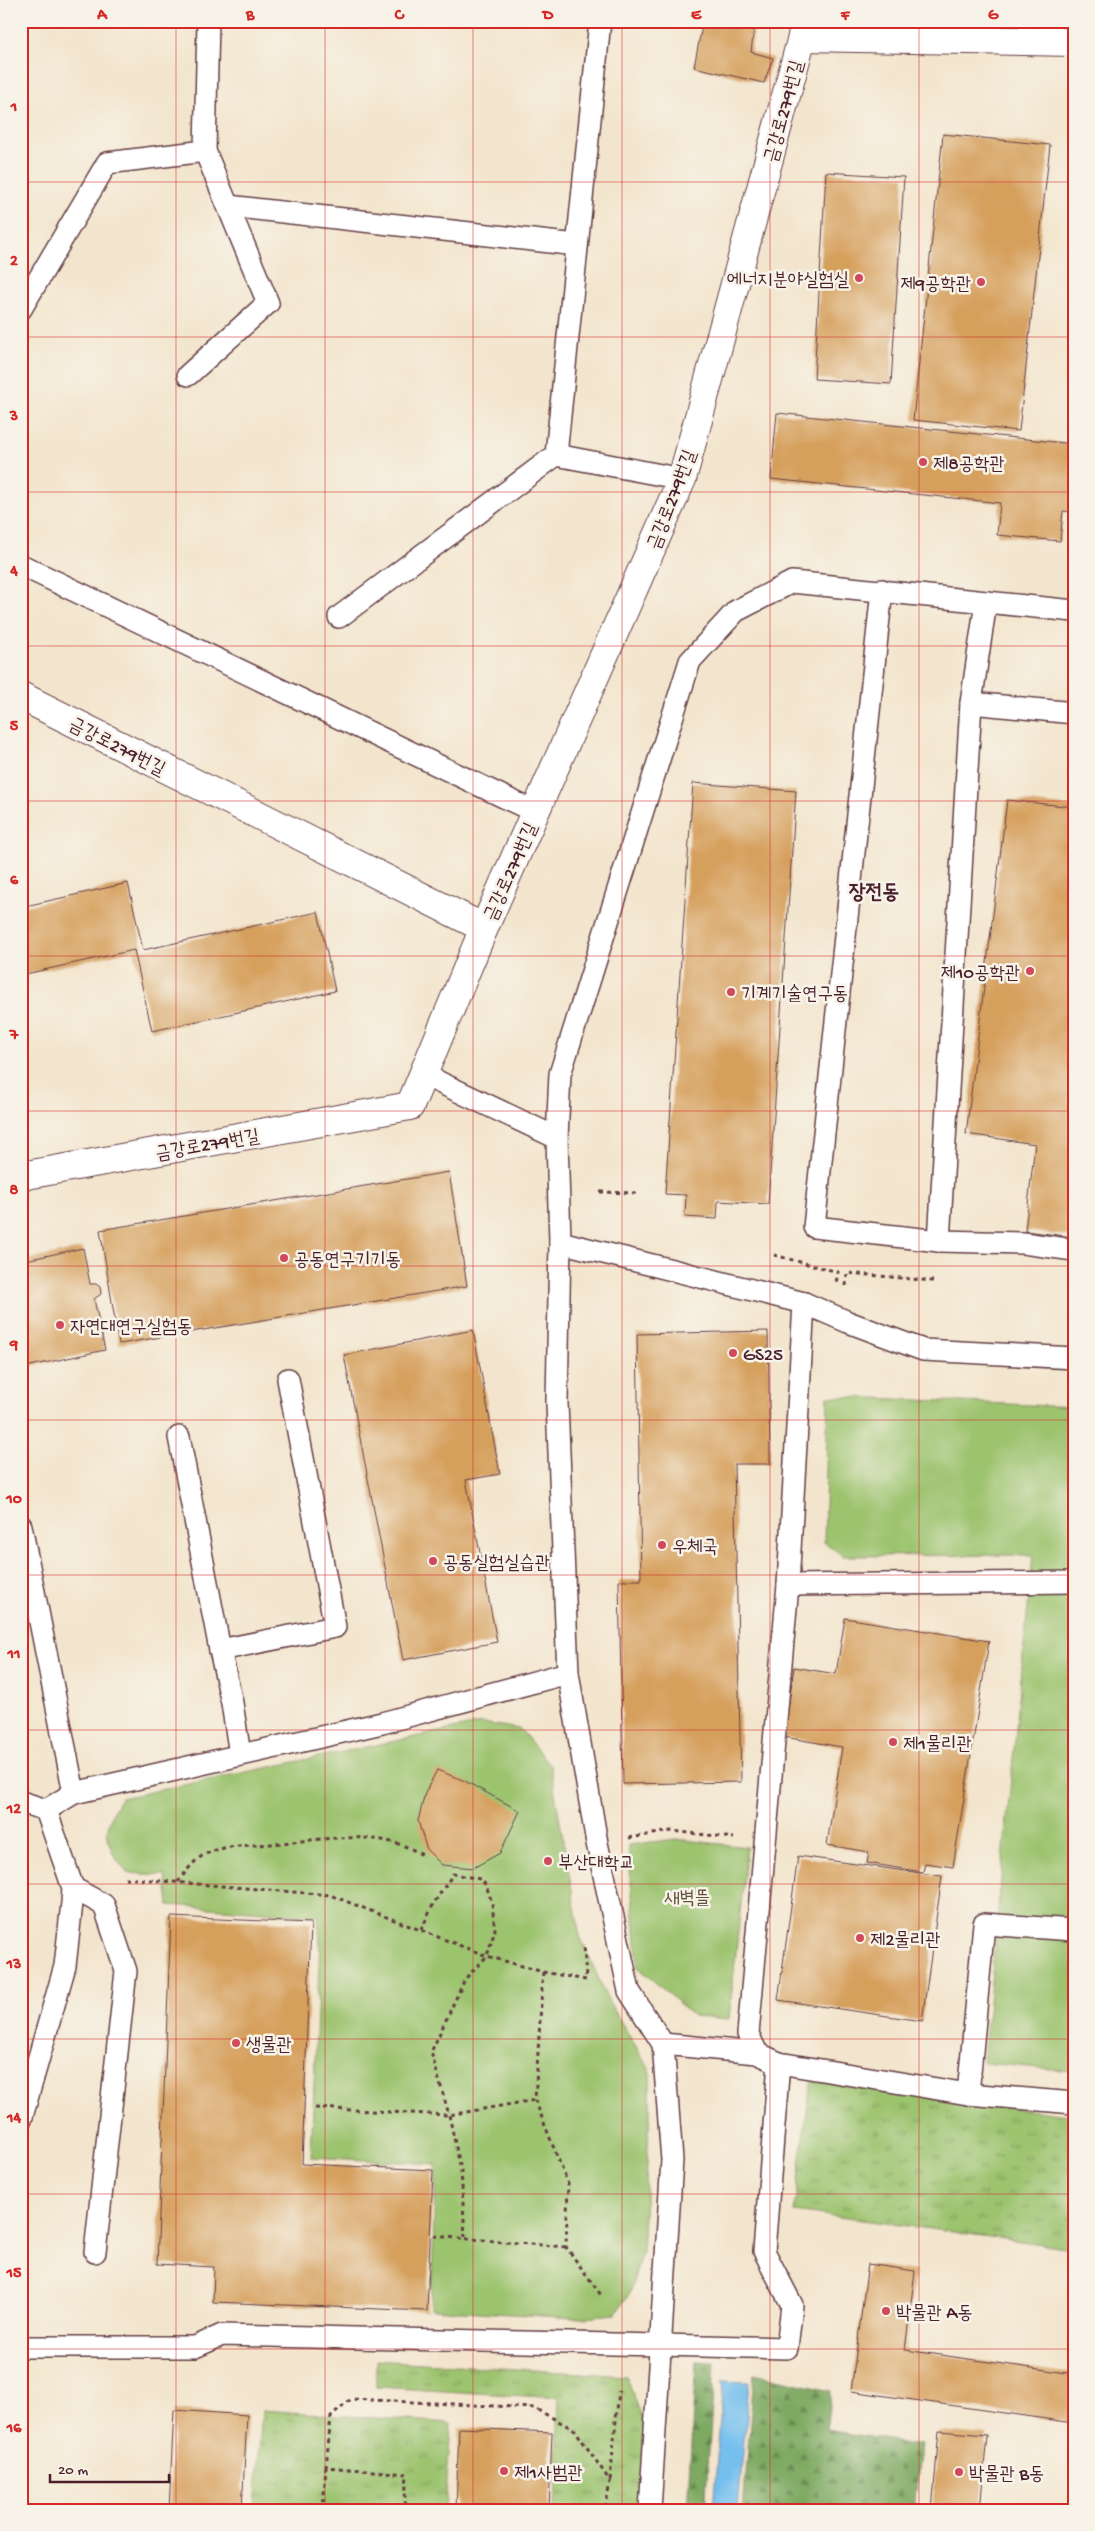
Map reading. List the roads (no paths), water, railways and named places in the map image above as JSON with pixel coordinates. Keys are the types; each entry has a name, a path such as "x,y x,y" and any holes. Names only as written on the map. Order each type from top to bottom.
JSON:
{"street":[{"path":"803,29 1047,31 1074,42"},
{"name":"금강로279번길","path":"21,1176 410,1106 484,928 682,479 803,29"},
{"name":"금강로279번길","path":"21,696 484,928"}],"lane":[{"path":"188,375 268,302 205,151 208,21"},
{"path":"339,618 556,455 600,21"},
{"path":"21,309 107,163 205,151"},
{"path":"228,206 578,244"},
{"path":"556,455 682,479"},
{"path":"21,565 535,812"},
{"path":"650,2510 672,2160 663,2044 629,1991 596,1843 568,1673 557,1403 560,1242 557,1138 560,1074 690,661 736,611 792,582 1074,611"},
{"path":"882,590 814,1226 939,1241 1023,1243 1074,1250"},
{"path":"939,1241 971,703 986,602"},
{"path":"971,703 1074,713"},
{"path":"424,1075 557,1138"},
{"path":"560,1242 804,1303 848,1322 923,1350 1074,1358"},
{"path":"757,2053 748,2034 788,1585 804,1303"},
{"path":"220,1650 335,1627 288,1379"},
{"path":"179,1437 232,1703 240,1755"},
{"path":"21,1526 26,1575 74,1793"},
{"path":"788,1585 1074,1582"},
{"path":"21,1802 46,1810 74,1793 382,1723 568,1673"},
{"path":"21,2120 65,1966 73,1888 46,1810"},
{"path":"73,1888 104,1905 126,1971 95,2252"},
{"path":"968,2094 984,1924 1074,1930"},
{"path":"663,2044 757,2053 779,2063 968,2094 1074,2102"},
{"path":"21,2347 195,2347 222,2335 787,2348 792,2305 764,2251 779,2063"}],"water":[{"path":"723,2381 749,2382 738,2510 713,2510"}],"place":[{"name":"에너지분야실험실","path":"859,278"},
{"name":"제9공학관","path":"981,282"},
{"name":"제8공학관","path":"923,462"},
{"name":"제10공학관","path":"1030,971"},
{"name":"기계기술연구동","path":"731,992"},
{"name":"공동연구기기동","path":"284,1258"},
{"name":"자연대연구실험동","path":"60,1325"},
{"name":"GS25","path":"733,1353"},
{"name":"우체국","path":"662,1545"},
{"name":"공동실험실습관","path":"433,1561"},
{"name":"제1물리관","path":"893,1742"},
{"name":"부산대학교","path":"548,1861"},
{"name":"제2물리관","path":"860,1938"},
{"name":"생물관","path":"236,2043"},
{"name":"박물관 A동","path":"886,2311"},
{"name":"제1사범관","path":"504,2471"},
{"name":"박물관 B동","path":"959,2472"}],"district":[{"name":"장전동","path":"874,891"}],"park label":[{"name":"새벽뜰","path":"687,1896"}]}
